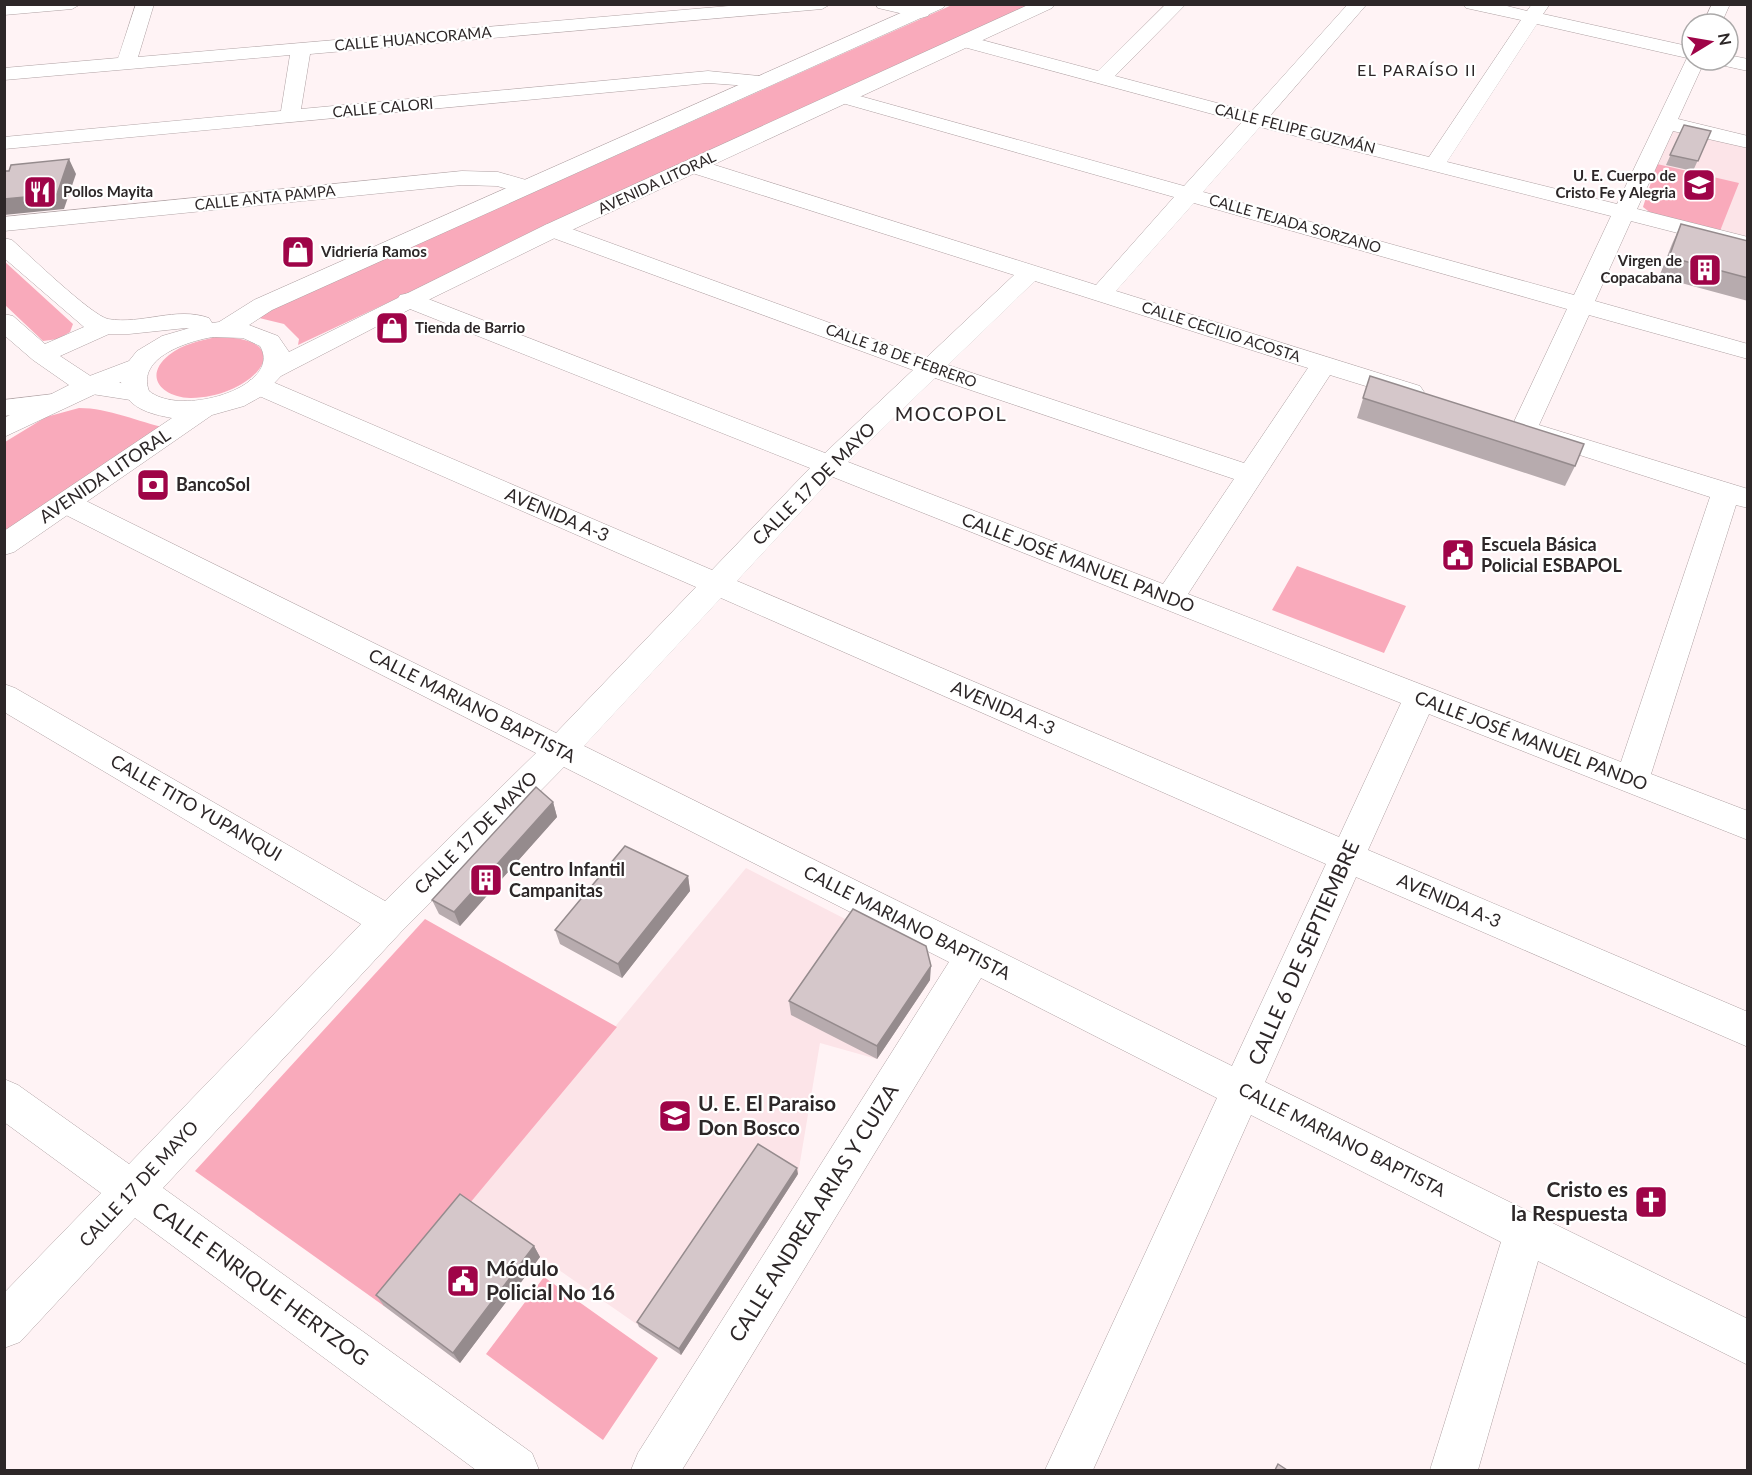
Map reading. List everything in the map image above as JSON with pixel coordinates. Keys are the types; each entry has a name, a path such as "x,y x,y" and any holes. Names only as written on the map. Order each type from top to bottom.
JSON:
{"street":[{"path":"4,10 72,4"},
{"path":"126,64 145,4"},
{"path":"550,4 553,27"},
{"name":"CALLE HUANCORAMA","path":"4,74 822,4"},
{"path":"884,4 929,8"},
{"name":"AVENIDA LITORAL","path":"4,545 205,408 235,400 266,378 409,300 553,230 1046,4"},
{"path":"1101,79 1177,4"},
{"path":"1101,294 1358,4"},
{"path":"1472,4 1536,11 1680,50"},
{"path":"4,429 53,402 139,366 168,342 215,330 262,304 929,8"},
{"path":"1435,164 1536,11"},
{"name":"CALLE FELIPE GUZMÁN","path":"967,42 1256,120 1748,244"},
{"path":"290,116 301,50"},
{"path":"1632,781 1737,495 1513,425 1581,305 1689,72"},
{"name":"CALLE CALORI","path":"4,143 708,77 762,81"},
{"name":"CALLE TEJADA SORZANO","path":"842,97 1748,352"},
{"path":"1665,123 1748,142"},
{"name":"CALLE CECILIO ACOSTA","path":"694,166 1435,400"},
{"name":"CALLE ANTA PAMPA","path":"4,224 462,178 498,179 525,187"},
{"name":"CALLE 18 DE FEBRERO","path":"553,230 931,368 1251,475"},
{"path":"4,245 89,320 105,326 198,322 215,330 249,331 267,339 277,355 266,378"},
{"name":"CALLE 17 DE MAYO","path":"4,1326 388,921 560,750 830,465 1031,272"},
{"name":"CALLE JOSÉ MANUEL PANDO","path":"409,300 1748,826"},
{"path":"4,321 42,355 88,386 137,393"},
{"path":"42,355 105,326"},
{"path":"1169,598 1323,364"},
{"path":"139,366 134,380 137,393 143,400 159,407 180,410 205,408"},
{"name":"AVENIDA A-3","path":"266,378 717,584 1747,1029"},
{"path":"4,408 53,402"},
{"name":"CALLE MARIANO BAPTISTA","path":"66,503 1748,1343"},
{"name":"CALLE TITO YUPANQUI","path":"4,696 388,921"},
{"name":"CALLE 6 DE SEPTIEMBRE","path":"1069,1470 1420,697"},
{"name":"CALLE ANDREA ARIAS Y CUIZA","path":"655,1470 974,956"},
{"name":"CALLE ENRIQUE HERTZOG","path":"4,1098 515,1470"},
{"path":"1454,1470 1526,1232"}],"shaded area":[{"path":"952,5 1033,5 553,225 298,345 299,339 284,324 255,317"},
{"name":"U. E. Cuerpo de Cristo Fe y Alegria","path":"1678,130 1747,147 1747,238 1643,207 1657,164 1672,131"},
{"path":"1657,164 1739,183 1720,231 1652,214 1643,207"},
{"path":"4,261 73,324 70,332 58,339 43,341 5,305"},
{"path":"216,337 244,340 259,347 264,357 260,368 249,379 233,389 212,396 180,397 164,390 157,378 157,371 161,363 174,351"},
{"path":"79,408 112,413 167,428 5,538 5,442 46,417"},
{"path":"1297,566 1406,606 1384,653 1272,610"},
{"name":"U. E. El Paraiso Don Bosco","path":"746,868 925,960 930,980 877,1059 820,1043 798,1174 681,1355 467,1206"},
{"path":"425,919 617,1027 384,1306 195,1171"},
{"path":"544,1277 658,1358 603,1440 486,1354"}],"building":[{"path":"1684,125 1711,131 1698,161 1670,155"},
{"path":"69,159 57,194 4,199 4,174 5,171 9,171 11,165"},
{"path":"1681,224 1748,241 1748,278 1669,257"},
{"path":"1370,376 1584,444 1575,466 1363,398"},
{"path":"536,787 553,802 454,912 432,900"},
{"path":"625,846 688,876 618,964 555,930"},
{"path":"853,909 926,946 931,966 877,1046 789,1001"},
{"path":"758,1144 797,1168 679,1349 637,1322"},
{"name":"Módulo Policial No 16","path":"460,1194 534,1246 453,1353 376,1295"},
{"path":"1278,1464 1287,1470 1275,1470"}],"place":[{"name":"U. E. Cuerpo de Cristo Fe y Alegria","path":"1699,185"},
{"name":"Pollos Mayita","path":"40,192"},
{"name":"Vidriería Ramos","path":"298,252"},
{"name":"Virgen de Copacabana","path":"1705,270"},
{"name":"Tienda de Barrio","path":"392,328"},
{"name":"BancoSol","path":"153,485"},
{"name":"Escuela Básica Policial ESBAPOL","path":"1458,555"},
{"name":"Centro Infantil Campanitas","path":"486,880"},
{"name":"U. E. El Paraiso Don Bosco","path":"675,1116"},
{"name":"Cristo es la Respuesta","path":"1651,1202"},
{"name":"Módulo Policial No 16","path":"463,1281"}],"district":[{"name":"EL PARAÍSO II","path":"1417,70"},
{"name":"MOCOPOL","path":"951,414"}]}
